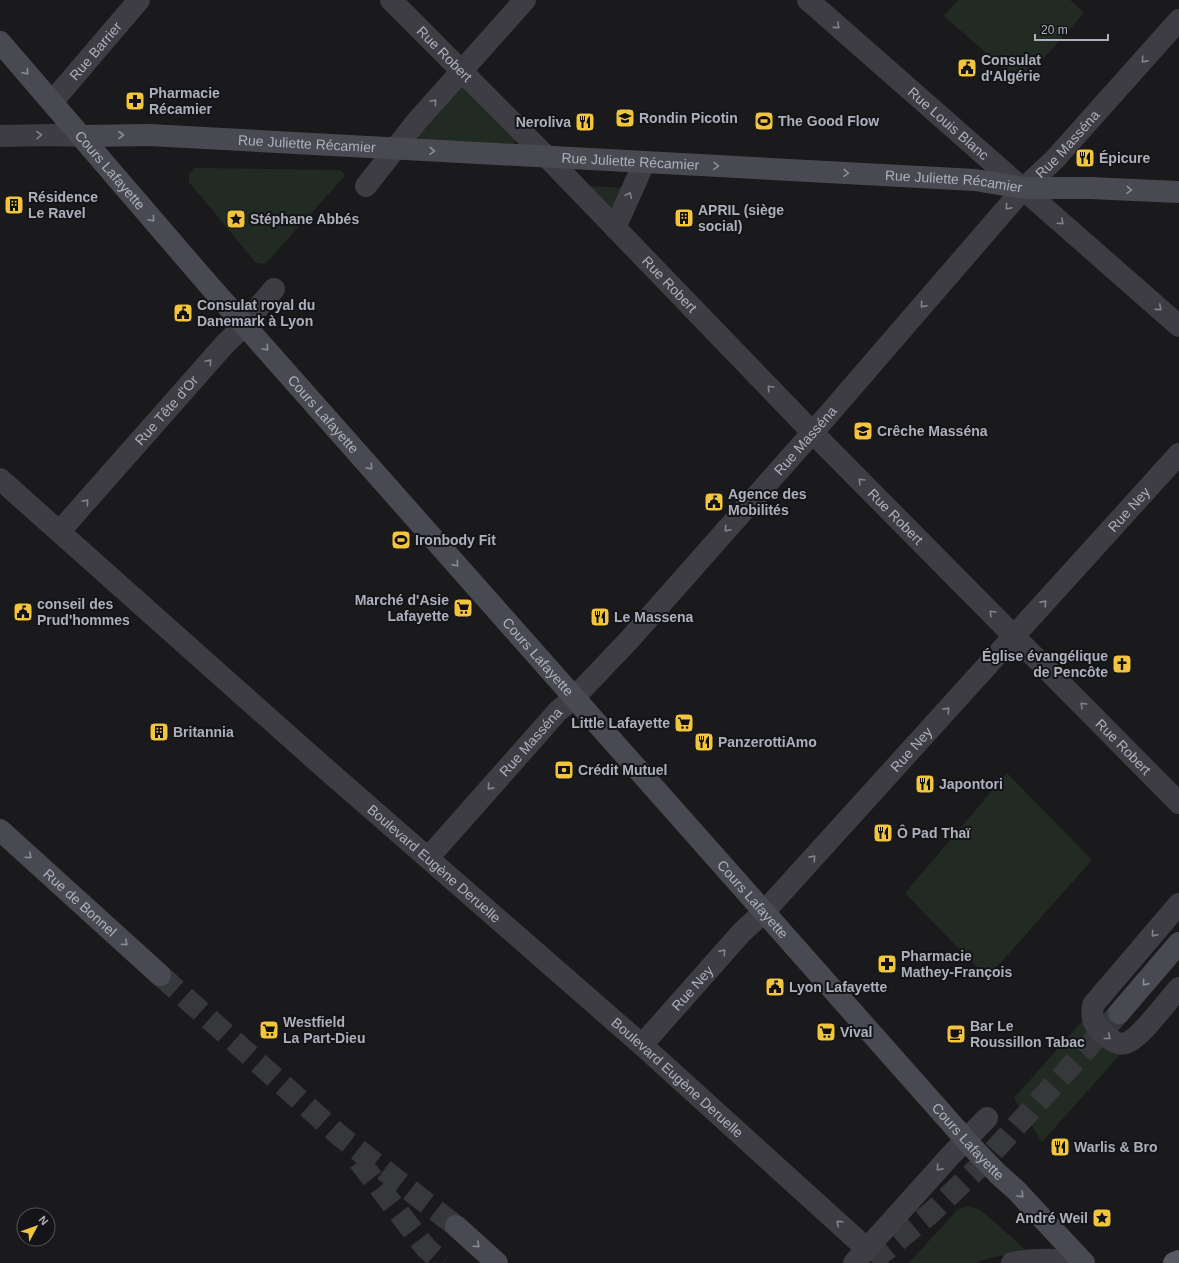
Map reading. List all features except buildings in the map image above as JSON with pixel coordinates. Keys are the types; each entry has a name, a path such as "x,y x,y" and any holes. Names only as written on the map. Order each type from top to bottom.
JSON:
{"main road":[{"name":"Cours Lafayette","path":"0,42 187,260 574,698 966,1139 1084,1263"},
{"name":"Rue Juliette Récamier","path":"82,136 149,135 975,180 1024,188 1090,188 1179,192"},
{"name":"Rue de Bonnel","path":"0,830 160,975"},
{"path":"1119,1014 1179,943"},
{"path":"456,1226 497,1263"},
{"path":"1174,1263 1179,1261"}],"street":[{"name":"Rue Barrier","path":"52,102 139,0"},
{"name":"Rue Robert","path":"391,0 547,157 812,432 1179,803"},
{"path":"366,186 417,122 525,0"},
{"name":"Rue Louis Blanc","path":"808,0 988,159 1024,188 1179,326"},
{"name":"Rue Masséna","path":"428,858 558,711 574,698 630,639 1024,188 1055,159 1179,20"},
{"path":"0,136 52,134 82,136"},
{"path":"614,228 644,163"},
{"name":"Rue Tête d'Or","path":"60,531 224,344 245,325 274,289"},
{"name":"Rue Ney","path":"642,1045 742,932 764,912 1014,636 1178,458"},
{"name":"Boulevard Eugène Deruelle","path":"0,478 319,763 642,1045 861,1256"},
{"path":"1179,904 1093,1005 1093,1021 1098,1029 1114,1042 1124,1044 1135,1038 1179,988"},
{"path":"861,1256 966,1139 987,1118"},
{"path":"1012,1263 1042,1258 1084,1263"}],"shaded area":[{"path":"958,0 1070,0 1084,13 1043,59 1040,56 1038,58 1034,55 1025,66 1029,69 1018,81 944,16"},
{"path":"462,87 466,88 515,140 512,146 422,141 418,138 419,134 458,89"},
{"path":"194,168 341,170 345,175 265,264 256,263 189,182 189,174"},
{"path":"587,186 625,188 614,214"},
{"path":"1007,773 1092,860 987,978 905,893"},
{"path":"1086,1017 1124,1050 1042,1142 1014,1098"},
{"path":"969,1206 982,1211 1027,1251 989,1258 974,1263 909,1263 957,1210"}],"tunnel":[{"path":"160,975 340,1136 456,1226"},
{"path":"873,1263 881,1254 932,1212 980,1166 1119,1013"},
{"path":"359,1161 426,1248 443,1263"}],"place":[{"name":"Consulat d'Algérie","path":"967,68"},
{"name":"Pharmacie Récamier","path":"135,101"},
{"name":"Rondin Picotin","path":"625,118"},
{"name":"The Good Flow","path":"764,121"},
{"name":"Neroliva","path":"585,122"},
{"name":"Épicure","path":"1085,158"},
{"name":"Résidence Le Ravel","path":"14,205"},
{"name":"APRIL (siège social)","path":"684,218"},
{"name":"Stéphane Abbés","path":"236,219"},
{"name":"Consulat royal du Danemark à Lyon","path":"183,313"},
{"name":"Crêche Masséna","path":"863,431"},
{"name":"Agence des Mobilités","path":"714,502"},
{"name":"Ironbody Fit","path":"401,540"},
{"name":"Marché d'Asie Lafayette","path":"463,608"},
{"name":"conseil des Prud'hommes","path":"23,612"},
{"name":"Le Massena","path":"600,617"},
{"name":"Église évangélique de Pencôte","path":"1122,664"},
{"name":"Little Lafayette","path":"684,723"},
{"name":"Britannia","path":"159,732"},
{"name":"PanzerottiAmo","path":"704,742"},
{"name":"Crédit Mutuel","path":"564,770"},
{"name":"Japontori","path":"925,784"},
{"name":"Ô Pad Thaï","path":"883,833"},
{"name":"Pharmacie Mathey-François","path":"887,964"},
{"name":"Lyon Lafayette","path":"775,987"},
{"name":"Westfield La Part-Dieu","path":"269,1030"},
{"name":"Vival","path":"826,1032"},
{"name":"Bar Le Roussillon Tabac","path":"956,1034"},
{"name":"Warlis & Bro","path":"1060,1147"},
{"name":"André Weil","path":"1102,1218"}]}
